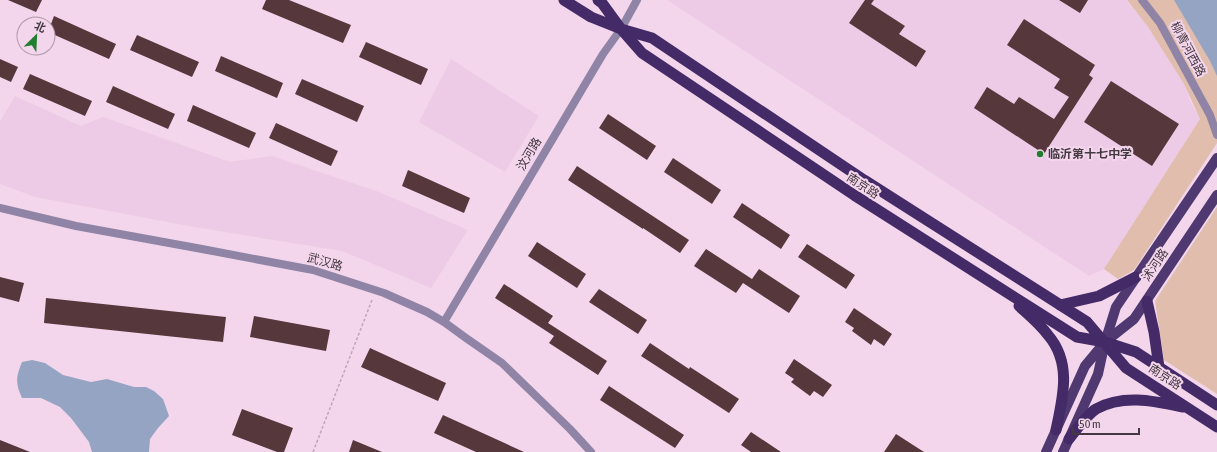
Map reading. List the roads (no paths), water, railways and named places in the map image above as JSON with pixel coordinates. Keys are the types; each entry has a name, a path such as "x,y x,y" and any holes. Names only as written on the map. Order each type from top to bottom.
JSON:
{"highway":[{"name":"南京路","path":"564,0 591,18 652,38 864,180 1087,322 1126,368 1217,427"},
{"name":"南京路","path":"598,0 642,53 854,195 1077,337 1105,342 1136,352 1217,405"},
{"path":"1060,305 1099,296 1136,277"},
{"path":"1003,290 1049,335 1060,356 1065,381 1056,430"},
{"path":"1147,301 1154,332 1159,367"},
{"path":"1069,439 1095,410 1119,400 1148,400 1189,408"}],"main road":[{"name":"沭河路","path":"1063,452 1098,374 1105,342 1116,307 1217,158"},
{"name":"沭河路","path":"1046,452 1085,366 1105,342 1134,319 1216,197"}],"street":[{"name":"汶河路","path":"444,322 603,54 621,29 637,0"},
{"name":"柳青河西路","path":"1142,0 1160,23 1210,115 1217,135"},
{"name":"武汉路","path":"0,208 76,226 312,270 384,293 427,312 444,322 502,363 570,429 591,452"}],"water":[{"path":"1174,0 1217,0 1217,76 1210,61"},
{"path":"32,360 45,363 63,375 91,382 107,379 134,387 146,387 154,391 163,399 169,416 150,439 149,452 92,452 89,442 71,418 60,407 41,398 22,398 17,384 18,372 22,362"}],"place":[{"name":"临沂第十七中学","path":"1040,154"}]}
